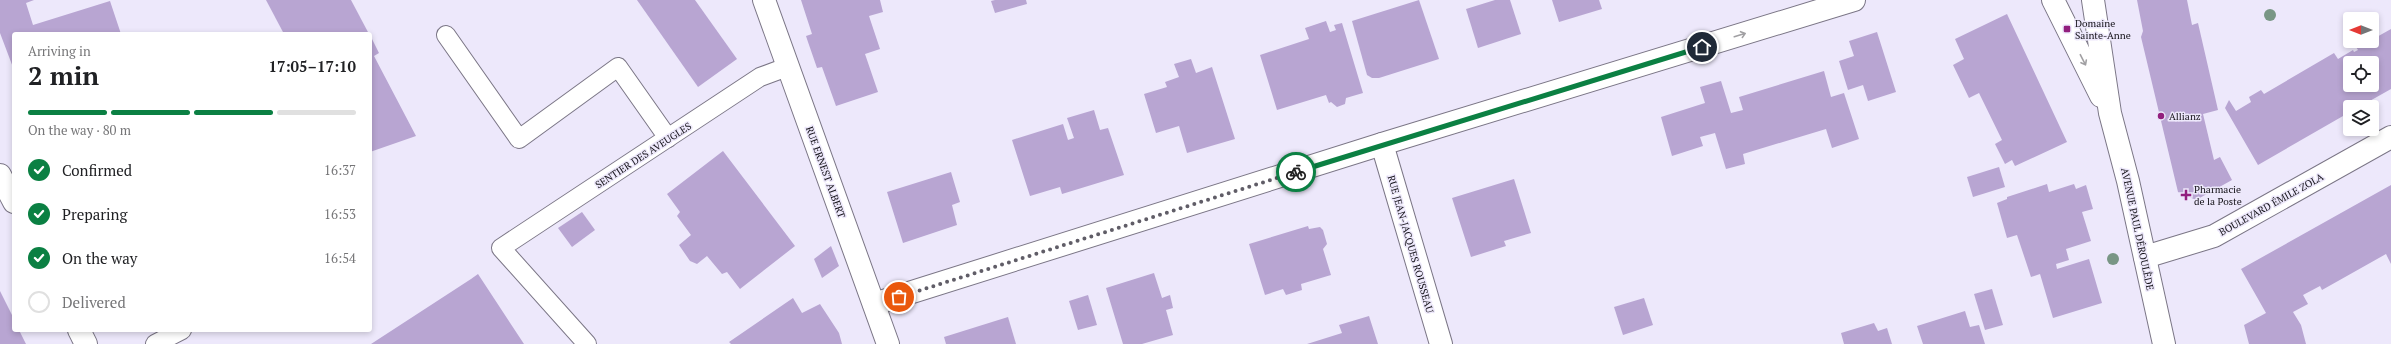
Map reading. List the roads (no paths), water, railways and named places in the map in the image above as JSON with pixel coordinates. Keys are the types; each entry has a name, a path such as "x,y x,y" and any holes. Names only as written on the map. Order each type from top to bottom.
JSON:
{"street":[{"name":"RUE ERNEST ALBERT","path":"764,0 888,344"},
{"path":"874,304 1382,144 1854,0"},
{"name":"AVENUE PAUL DÉROULÈDE","path":"2053,0 2110,113"},
{"name":"AVENUE PAUL DÉROULÈDE","path":"2093,0 2110,113 2145,257 2164,344"},
{"name":"BOULEVARD ÉMILE ZOLA","path":"2145,257 2214,236 2391,137"},
{"name":"RUE JEAN-JACQUES ROUSSEAU","path":"1382,144 1441,344"},
{"path":"0,175 12,198"},
{"path":"80,332 86,344"}],"lane":[{"path":"446,35 519,139 618,67 668,138"},
{"name":"SENTIER DES AVEUGLES","path":"587,344 501,248 760,77 787,67"},
{"path":"154,344 178,332"}],"place":[{"name":"Domaine Sainte-Anne","path":"2067,29"},
{"name":"Allianz","path":"2161,116"},
{"name":"Pharmacie de la Poste","path":"2186,195"}]}
